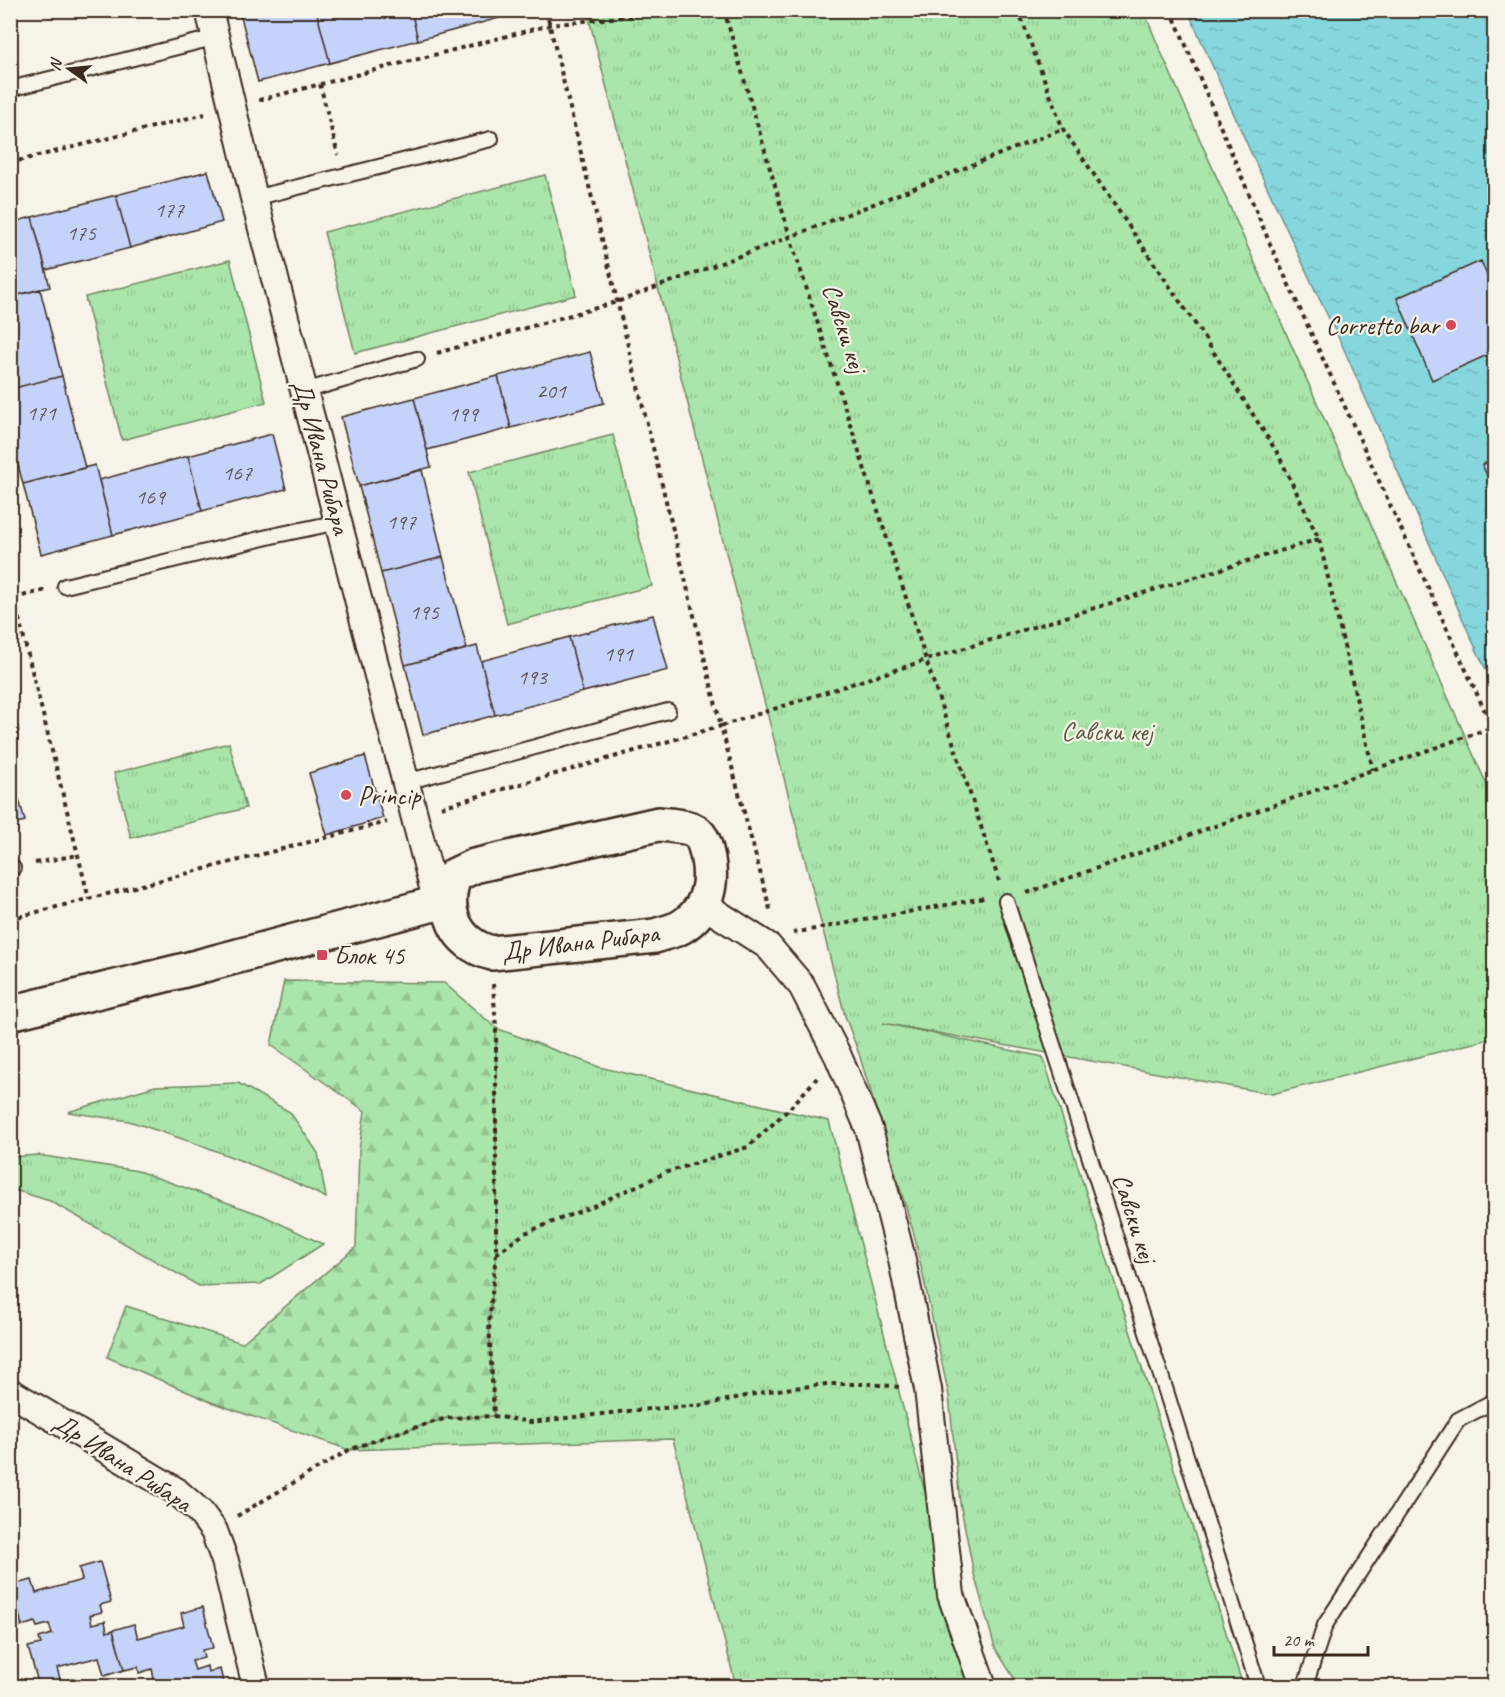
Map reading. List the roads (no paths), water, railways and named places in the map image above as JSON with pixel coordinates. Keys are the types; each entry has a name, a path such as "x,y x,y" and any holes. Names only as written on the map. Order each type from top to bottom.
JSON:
{"street":[{"name":"Др Ивана Рибара","path":"209,10 254,198 406,782 443,902 460,934 481,951 492,953 655,936 680,928 704,905"},
{"path":"10,1013 185,970 443,902 455,875 474,867 658,824 694,831 705,844 709,863 710,884 704,905 768,946 802,986 838,1056 869,1129 901,1255 928,1389 951,1595 983,1686"},
{"name":"Др Ивана Рибара","path":"10,1392 176,1491 200,1512 214,1531 225,1560 256,1686"}],"lane":[{"path":"10,89 217,37"},
{"path":"254,198 491,139"},
{"path":"304,391 417,359"},
{"path":"64,586 339,522"},
{"path":"406,782 668,711"},
{"name":"Савски кеј","path":"1006,900 1166,1391 1258,1686"},
{"path":"1305,1686 1325,1625 1458,1420 1494,1401"}],"water":[{"path":"1188,11 1494,11 1494,687 1343,347 1252,155"}],"place":[{"name":"Corretto bar","path":"1451,325"},
{"name":"Princip","path":"346,795"},
{"name":"Блок 45","path":"322,955"}]}
